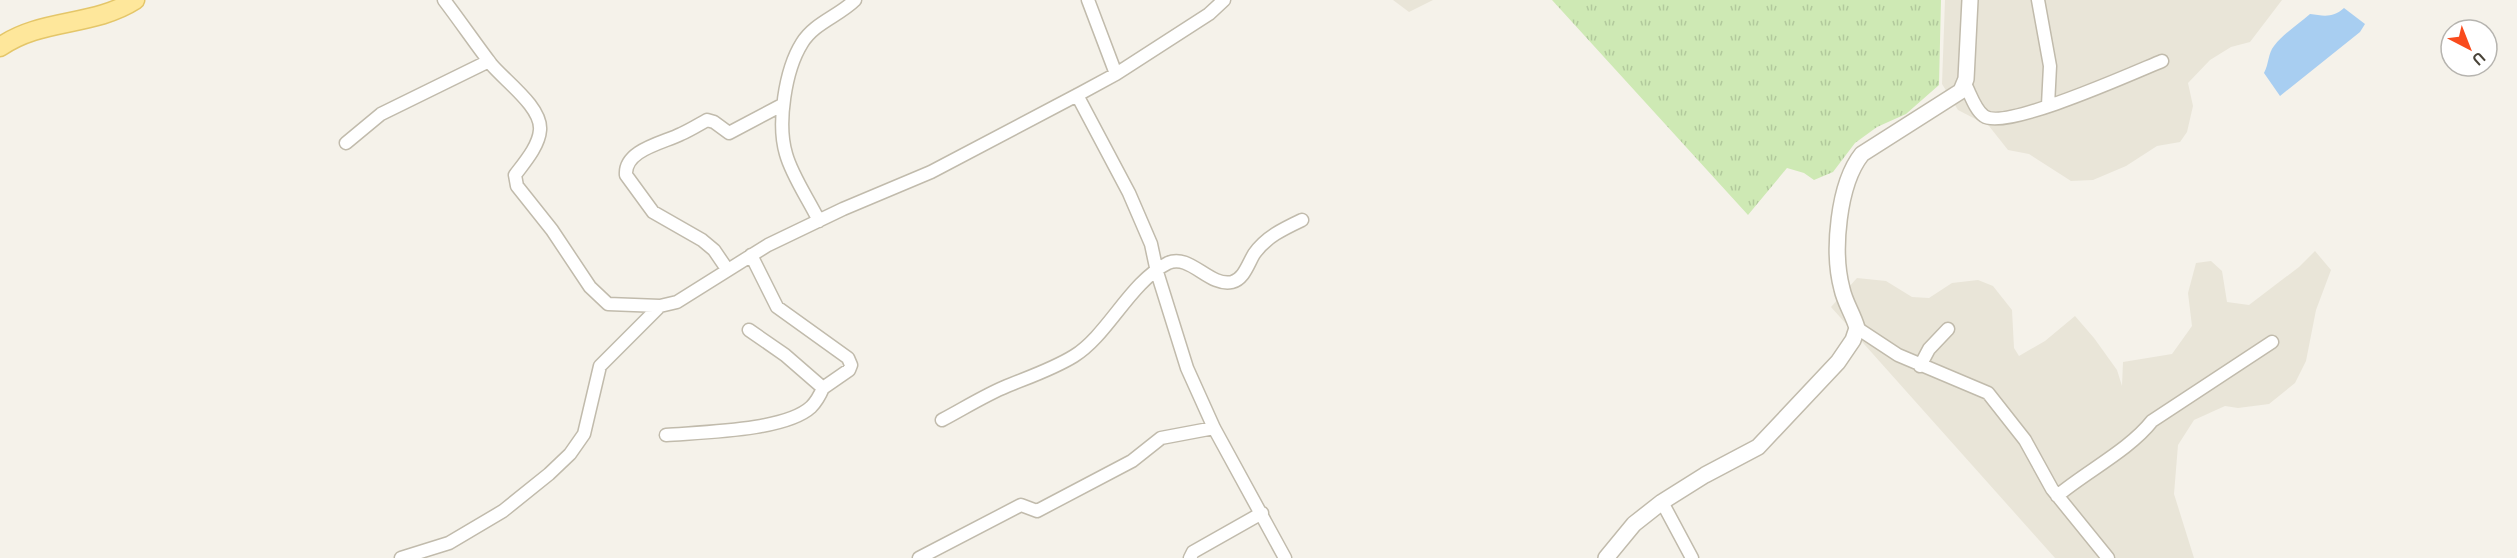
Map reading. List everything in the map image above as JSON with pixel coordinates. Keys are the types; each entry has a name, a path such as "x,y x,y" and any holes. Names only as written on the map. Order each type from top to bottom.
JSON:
{"main road":[{"path":"0,47 24,32 100,16 135,0"}],"street":[{"path":"444,0 489,61 528,102 540,124 538,139 515,175 517,186 552,230 590,287 604,301 608,304 660,306 676,302 727,268 819,220 931,172 1116,74 1209,14 1224,0"},
{"path":"819,220 786,154 782,105 789,70 802,42 818,26 844,11 855,0"},
{"path":"1088,0 1116,74"},
{"path":"1970,0 1965,84 1982,115 1987,117 2008,118 2082,95 2162,61"},
{"path":"2038,0 2050,66 2048,105"},
{"path":"346,143 381,114 489,61"},
{"path":"1965,84 1955,97 1876,144 1862,154 1852,166 1842,199 1838,259 1841,287 1857,328 1898,356 1988,393 2025,441 2042,475 2108,558"},
{"path":"1077,95 1129,193 1151,244 1157,272 1187,368 1214,428 1285,558"},
{"path":"727,268 714,250 702,240 653,212 626,175 626,169 630,160 648,147 680,135 707,120 714,122 729,133 782,105"},
{"path":"942,420 1005,387 1028,380 1074,356 1090,343 1134,293 1169,263 1179,261 1215,279 1234,281 1240,278 1268,238 1302,220"},
{"path":"666,435 774,423 812,407 823,388 849,370 850,361 777,306 751,255"},
{"path":"401,558 449,543 503,511 570,454 584,434 600,366 660,306"},
{"path":"1606,558 1634,524 1662,502 1705,475 1758,447 1838,362 1857,328"},
{"path":"1920,366 1929,349 1948,329"},
{"path":"748,330 785,355 823,388"},
{"path":"2058,496 2082,475 2138,438 2152,421 2272,342"},
{"path":"919,558 1021,505 1037,511 1132,461 1161,438 1214,428"},
{"path":"1662,502 1692,558"},
{"path":"1190,558 1193,552 1262,513"}],"shaded area":[{"path":"1393,0 1433,0 1409,12"},
{"path":"1945,0 2282,0 2250,42 2231,47 2210,60 2188,83 2193,106 2187,132 2180,142 2157,146 2126,166 2093,180 2071,181 2029,154 2008,150 1989,126 1958,110 1942,84"},
{"path":"2315,251 2331,270 2316,310 2306,361 2295,383 2269,404 2238,408 2225,406 2194,420 2178,445 2174,494 2194,558 2055,558 1831,307 1857,278 1886,281 1912,297 1929,298 1952,283 1978,280 1993,286 2012,310 2014,348 2019,356 2045,341 2075,316 2117,370 2122,386 2123,362 2172,354 2192,326 2188,293 2196,263 2211,261 2222,271 2227,302 2249,305 2299,267"}],"green space":[{"path":"1552,0 1941,0 1939,85 1906,114 1877,127 1855,143 1833,172 1814,180 1804,173 1787,168 1748,215"}],"water":[{"path":"2344,8 2365,24 2360,32 2280,96 2264,73 2274,46 2310,14 2332,15"}]}
